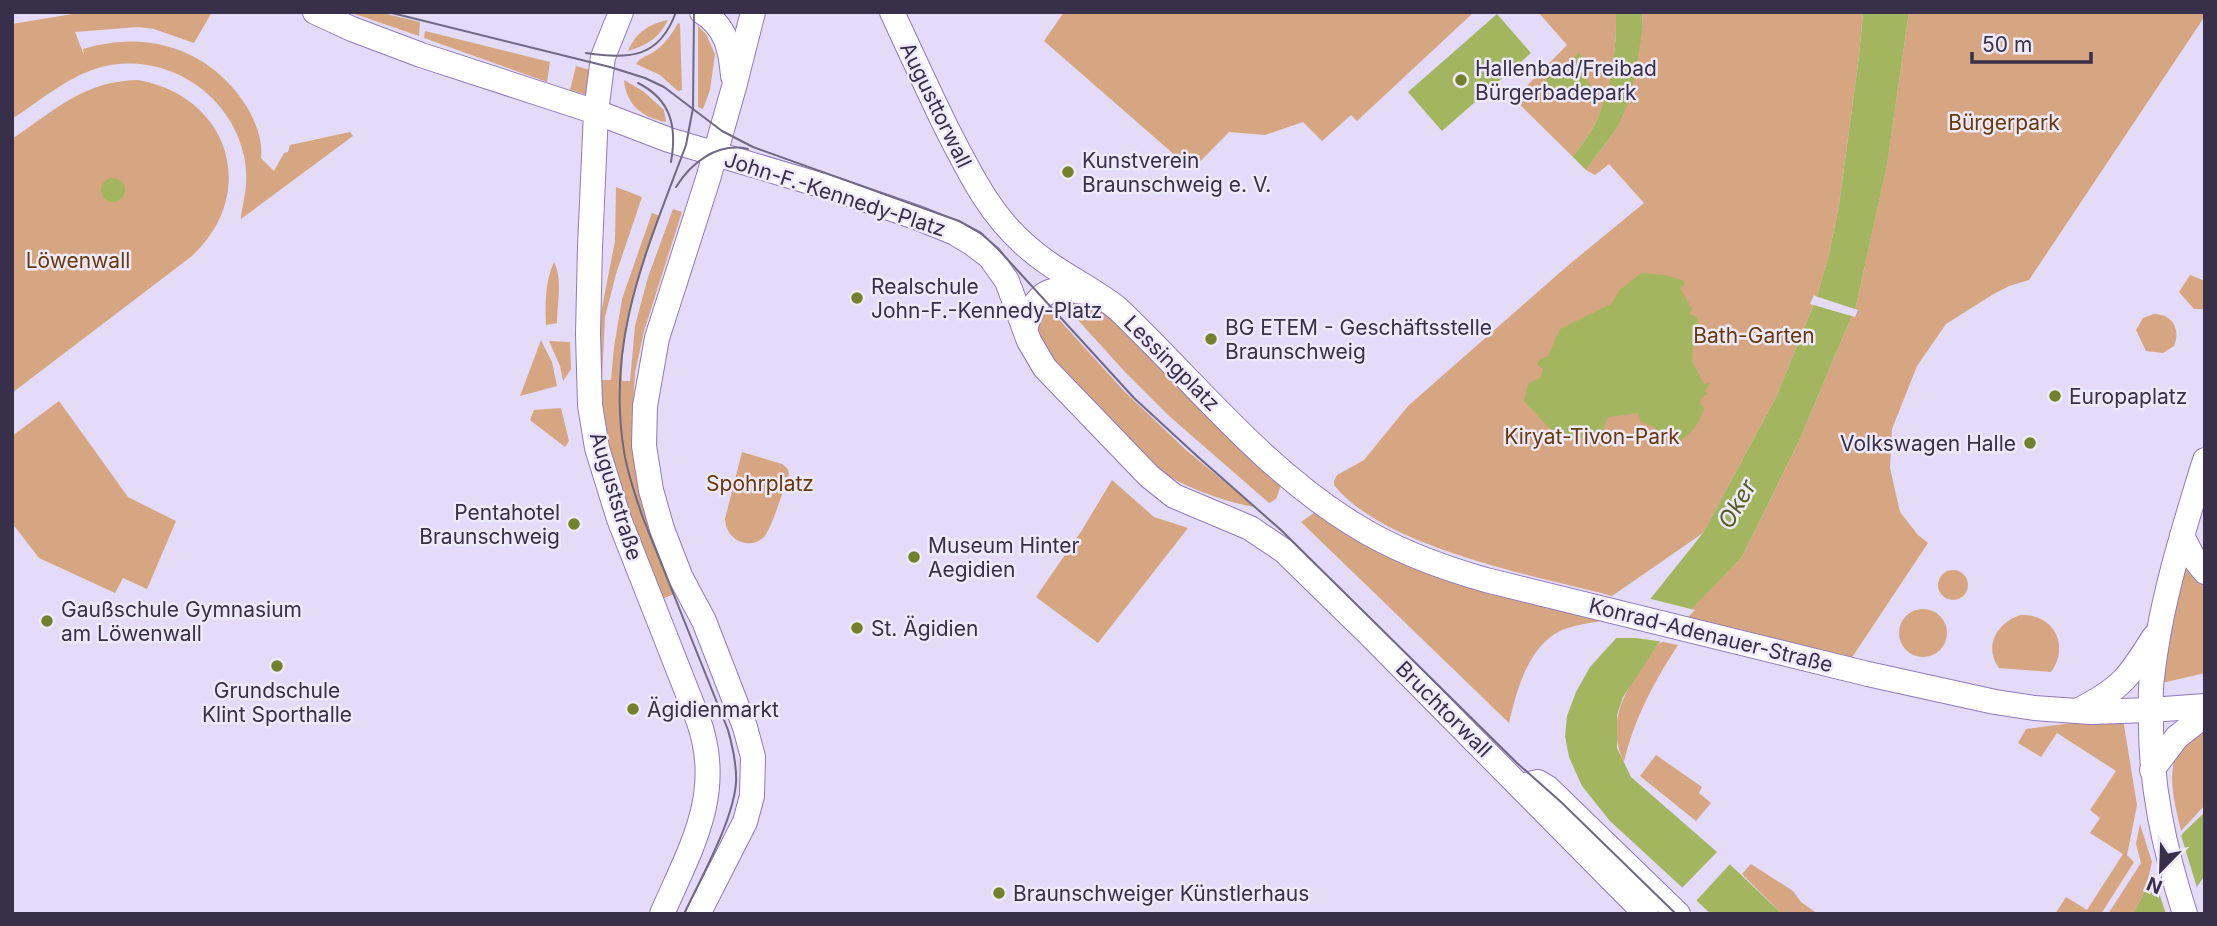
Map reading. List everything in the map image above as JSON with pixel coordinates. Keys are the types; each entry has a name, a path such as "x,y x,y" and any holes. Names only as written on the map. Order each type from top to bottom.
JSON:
{"main road":[{"name":"John-F.-Kennedy-Platz","path":"315,12 421,55 596,112 669,140 837,190 955,233 990,257 1001,271 1025,329"},
{"path":"596,112 603,57 621,12"},
{"name":"John-F.-Kennedy-Platz","path":"702,12 716,23 724,34 732,59 734,87"},
{"name":"John-F.-Kennedy-Platz","path":"715,154 753,12"},
{"name":"Augusttorwall","path":"891,12 982,196"},
{"name":"Auguststraße","path":"596,112 588,334 592,421 600,459 619,519 705,741 709,769 705,809 694,842 662,914"},
{"name":"Auguststraße","path":"698,914 745,822 752,796 753,757 745,727 704,621 681,578 662,529 649,482 644,446 645,395 657,338 715,154"},
{"name":"Lessingplatz","path":"982,196 1013,234 1034,253 1117,307 1261,452 1295,481"},
{"path":"1025,329 1030,312 1041,295 1054,290 1099,294"},
{"name":"Bruchtorwall","path":"1025,329 1035,353 1051,375 1157,483 1174,496 1255,530 1284,551 1646,914"},
{"path":"2185,913 2165,846 2152,770 2152,679 2158,631 2205,460"},
{"name":"Konrad-Adenauer-Straße","path":"1295,481 1353,524 1380,539 1429,561 1486,580 1995,702 2077,711 2151,710"},
{"path":"2182,536 2205,572"},
{"path":"2077,711 2119,686 2134,669 2158,631"},
{"path":"2151,710 2205,706"},
{"path":"2152,770 2177,737 2205,715"},
{"path":"1521,786 1538,782 1548,788 1678,914"}],"green space":[{"path":"85,12 212,12 194,43 154,29 138,27 75,32 84,55 83,49 107,43 154,43 196,58 215,71 247,107 258,132 261,158 274,171 290,145 350,132 353,136 241,219 246,172 236,132 224,112 208,94 167,70 143,64 119,64 95,69 62,85 12,119 12,24"},
{"path":"349,12 378,12 420,22 419,36"},
{"path":"1064,12 1474,12 1357,121 1351,115 1322,141 1303,122 1265,135 1229,132 1192,170 1044,41"},
{"path":"1538,12 1616,12 1614,53 1606,94 1595,125 1573,157 1514,99 1567,45"},
{"name":"Kiryat-Tivon-Park","path":"1642,12 1863,12 1839,205 1829,254 1817,296 1776,397 1703,533 1612,596 1504,569 1424,543 1357,507 1334,485 1334,481 1337,475 1364,460 1408,406 1565,268 1644,203 1609,164 1595,175 1586,170 1617,128 1643,27"},
{"name":"Bürgerpark","path":"1909,12 2205,12 2205,16 2029,280 1992,295 1946,324 1917,366 1892,429 1890,468 1900,512 1928,543 1845,668 1675,625 1742,557 1799,441 1856,306 1887,164"},
{"path":"668,20 652,40 628,51 644,30"},
{"path":"678,23 682,90 678,91 660,75 636,64 662,45"},
{"path":"698,26 706,34 715,54 710,90 703,109 698,107"},
{"path":"425,31 550,62 547,82 424,38"},
{"path":"576,66 590,70 587,95 570,90"},
{"name":"Löwenwall","path":"138,80 169,90 194,105 213,126 225,150 229,176 225,204 213,231 192,256 12,393 12,139 86,91"},
{"path":"624,80 643,91 664,110 666,122 643,114 637,109 628,97"},
{"path":"616,187 642,197 616,274 605,317 602,380 611,380 622,299 652,213 660,216 639,277 629,318 622,381 630,381 635,326 648,277 673,209 682,212 644,331 635,373 633,407 633,429 679,592 662,599 617,489 601,427 599,323 615,241"},
{"path":"554,262 559,284 557,323 546,325 547,285"},
{"path":"2190,275 2205,281 2205,309 2194,309 2179,292"},
{"path":"1057,297 1083,302 1107,315 1278,478 1281,485 1276,499 1269,503 1168,415"},
{"path":"1044,303 1125,392 1186,450 1255,507 1201,491 1152,466 1040,345 1034,315"},
{"path":"2154,314 2166,317 2175,328 2174,346 2163,353 2146,351 2136,330 2143,318"},
{"path":"541,340 552,362 557,386 520,396"},
{"path":"549,341 570,342 571,369 563,381 560,366"},
{"path":"59,401 128,497 176,521 147,589 123,578 115,593 39,558 12,523 12,436"},
{"path":"561,408 569,441 565,447 530,420 534,410"},
{"name":"Spohrplatz","path":"742,452 782,464 788,469 789,476 767,532 764,537 752,543 733,537 727,529 725,519"},
{"path":"1112,480 1154,517 1188,528 1098,643 1036,597"},
{"path":"1318,510 1611,619 1562,630 1540,647 1532,657 1520,683 1509,723 1301,522"},
{"path":"2183,566 2205,583 2205,673 2162,683"},
{"path":"1953,570 1963,575 1968,585 1963,595 1953,600 1943,595 1938,585 1943,575"},
{"path":"1923,609 1932,610 1940,616 1946,624 1946,642 1940,650 1932,656 1923,657 1914,656 1906,650 1900,642 1899,633 1900,624 1906,616 1914,610"},
{"path":"2021,615 2042,620 2056,633 2059,652 2051,672 1999,668 1994,660 1993,643 1999,629"},
{"path":"1663,642 1678,645 1646,701 1624,762 1618,745 1618,714 1630,685 1658,644"},
{"path":"2102,719 2123,719 2137,805 2127,855 2134,862 2101,914 2055,914 2066,897 2087,910 2123,854 2090,833 2100,818 2090,810 2116,771 2057,733 2041,757 2018,743 2026,729"},
{"path":"2205,728 2205,805 2181,831 2172,787 2173,764 2182,744"},
{"path":"1656,755 1702,787 1699,793 1711,803 1696,821 1640,776"},
{"path":"2140,824 2152,862 2145,892 2133,914 2108,914 2141,863 2136,844"},
{"path":"1751,864 1793,891 1801,902 1818,914 1782,914 1742,874"}],"water":[{"path":"1616,12 1642,12 1643,27 1631,97 1617,128 1586,170 1573,157 1595,125 1606,94 1614,53"},
{"name":"Oker","path":"1863,12 1909,12 1887,165 1856,306 1799,441 1742,557 1658,644 1623,697 1617,715 1617,748 1631,777 1717,852 1782,914 1711,914 1610,821 1582,786 1569,757 1565,736 1567,716 1590,667 1639,613 1703,533 1776,397 1817,296 1829,254 1839,205"},
{"name":"Hallenbad/Freibad Bürgerbadepark","path":"1497,14 1531,53 1442,131 1408,92"},
{"path":"1579,53 1591,68 1582,75 1591,85 1576,98 1568,88 1558,97 1544,81 1559,68 1569,78 1573,74 1565,65"},
{"path":"113,178 121,182 125,190 121,198 113,202 105,198 101,190 105,182"},
{"path":"1641,273 1666,275 1684,281 1685,285 1680,288 1692,309 1689,314 1697,317 1699,331 1693,347 1692,361 1704,384 1710,383 1705,391 1708,394 1702,397 1700,404 1704,408 1698,422 1680,441 1671,431 1664,429 1662,433 1641,422 1638,413 1608,417 1602,432 1594,438 1571,438 1552,431 1524,401 1528,383 1540,378 1543,369 1537,364 1540,359 1548,356 1560,329 1611,304 1620,290"},
{"path":"2205,812 2205,875 2179,914 2133,914 2158,867 2184,832"}],"pier":[{"path":"1814,295 1858,310 1855,317 1810,304"},
{"path":"1647,598 1695,610 1664,642 1612,638"},
{"path":"2180,832 2198,891 2183,914 2166,914 2152,872"},
{"path":"1717,852 1731,863 1696,901 1682,888"}],"tram line":[{"path":"388,12 645,78 664,87 722,131 753,147 959,221 981,233 1134,398 1281,530 1517,763 1676,914"},
{"path":"586,53 616,56 641,52 661,39 676,12"},
{"path":"684,914 729,814 736,783 735,763 728,730 643,518 631,480 620,415 620,375 633,297 686,145 693,108 694,12"},
{"path":"638,83 658,98 670,116 673,138 671,162"},
{"path":"676,187 689,170 706,156 726,149 748,149"}],"place":[{"name":"Hallenbad/Freibad Bürgerbadepark","path":"1461,80"},
{"name":"Kunstverein Braunschweig e. V.","path":"1068,172"},
{"name":"Realschule John-F.-Kennedy-Platz","path":"857,298"},
{"name":"BG ETEM - Geschäftsstelle Braunschweig","path":"1211,339"},
{"name":"Europaplatz","path":"2055,396"},
{"name":"Volkswagen Halle","path":"2030,443"},
{"name":"Pentahotel Braunschweig","path":"574,524"},
{"name":"Museum Hinter Aegidien","path":"914,557"},
{"name":"Gaußschule Gymnasium am Löwenwall","path":"47,621"},
{"name":"St. Ägidien","path":"857,628"},
{"name":"Grundschule Klint Sporthalle","path":"277,666"},
{"name":"Ägidienmarkt","path":"633,709"},
{"name":"Braunschweiger Künstlerhaus","path":"999,893"}],"park label":[{"name":"Bath-Garten","path":"1754,335"}]}
